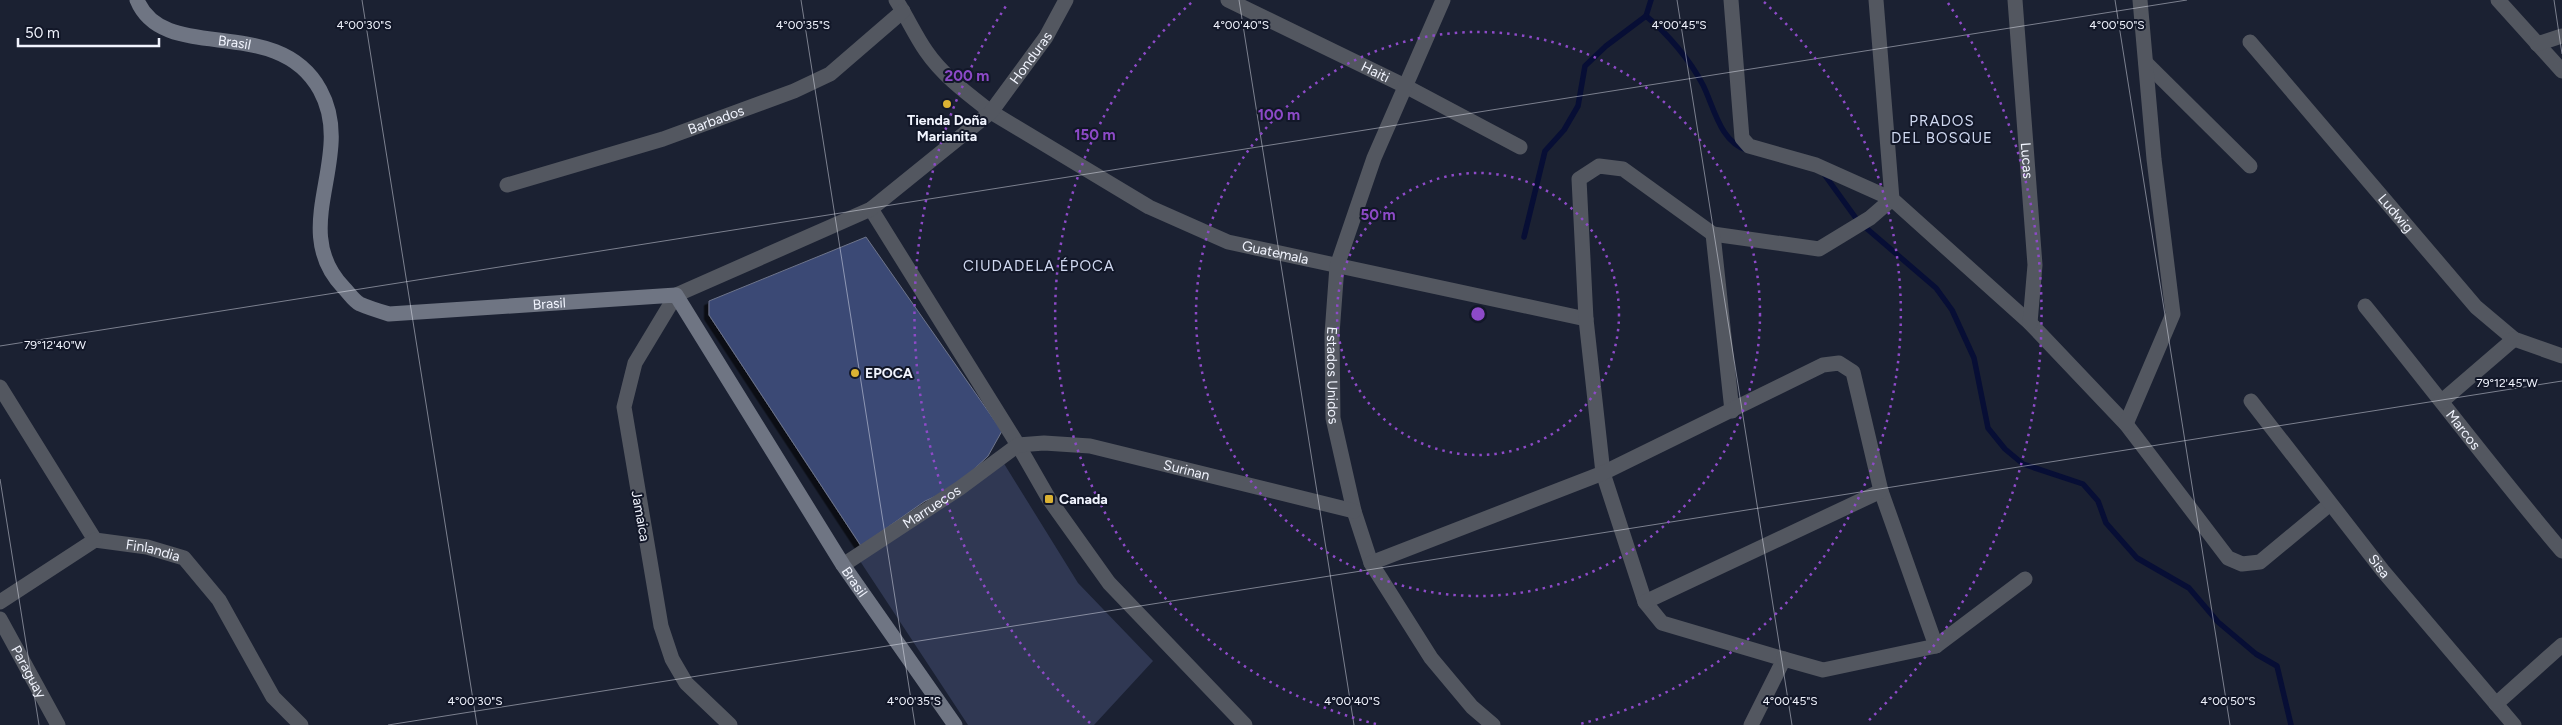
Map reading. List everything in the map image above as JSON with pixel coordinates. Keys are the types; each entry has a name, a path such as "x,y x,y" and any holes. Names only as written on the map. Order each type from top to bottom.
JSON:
{"street":[{"name":"Brasil","path":"137,0 142,13 160,28 183,36 238,42 270,48 295,64 314,80 327,102 333,132 318,231 324,256 334,278 359,303 389,314 676,295 843,565 954,725"},
{"name":"Honduras","path":"676,295 871,209 991,112 1046,37 1066,0"},
{"name":"Haiti","path":"1228,0 1256,6 1520,147"},
{"name":"Estados Unidos","path":"1443,0 1374,158 1337,266 1332,334 1333,418 1354,511 1371,563 1431,658 1472,707 1493,725"},
{"path":"1732,0 1742,138 1749,146 1816,165 1892,199 2030,322 2126,424 2228,558 2242,564 2260,562 2330,504"},
{"path":"1876,0 1892,199"},
{"name":"Lucas","path":"2015,0 2035,265 2030,322"},
{"path":"2126,424 2173,314 2154,159 2140,0"},
{"path":"2498,0 2562,71"},
{"name":"Guatemala","path":"900,6 926,51 945,74 991,112 1149,207 1228,242 1586,319"},
{"name":"Barbados","path":"507,185 663,139 794,91 830,74 900,6"},
{"path":"2537,44 2562,36"},
{"name":"Ludwig","path":"2250,42 2476,307 2514,339 2562,356"},
{"path":"2146,62 2250,166"},
{"path":"1892,199 1870,218 1819,248 1713,234 1623,169 1599,166 1579,180 1586,319 1603,473 1645,602 1662,623 1823,670 1936,646 2025,579"},
{"path":"871,209 1018,445 1049,499 1109,583 1245,725"},
{"path":"1713,234 1732,411"},
{"name":"Jamaica","path":"676,295 635,363 624,408 660,626 672,659 686,683 730,725"},
{"name":"Marcos","path":"2365,306 2442,401 2459,426 2562,551"},
{"path":"2442,401 2514,339"},
{"path":"1371,563 1603,473 1732,411 1823,364 1839,363 1853,372 1881,491 1936,646"},
{"path":"0,387 95,540 0,602"},
{"name":"Sisa","path":"2251,401 2383,571 2514,725"},
{"name":"Surinan","path":"1018,445 1044,443 1090,446 1354,511"},
{"name":"Marruecos","path":"843,565 960,488 1018,445"},
{"path":"1645,602 1881,491"},
{"name":"Finlandia","path":"95,540 147,547 184,558 219,600 273,698 301,725"},
{"name":"Paraguay","path":"0,619 58,725"},
{"path":"2496,704 2562,645"},
{"path":"1752,725 1784,659"}],"shaded area":[{"path":"1003,462 1078,583 1153,661 1094,725 968,725 860,561"}],"building":[{"name":"EPOCA","path":"866,237 1002,431 988,456 954,488 925,501 861,546 709,315 709,301"}],"waterway":[{"path":"1651,0 1646,16 1670,39 1692,66 1703,85 1719,123 1730,140 1747,150"},
{"path":"1524,237 1545,151 1564,130 1578,106 1585,66 1606,46 1646,16"},
{"path":"1824,174 1858,221 1936,288 1952,310 1974,358 1988,428 2005,449 2023,464 2083,484 2098,501 2106,523 2137,558 2189,588 2218,622 2256,654 2277,666 2291,725"}],"place":[{"name":"Tienda Doña Marianita","path":"947,104"},
{"name":"EPOCA","path":"855,373"},
{"name":"Canada","path":"1049,499"}],"district":[{"name":"PRADOS DEL BOSQUE","path":"1942,130"},
{"name":"CIUDADELA ÉPOCA","path":"1039,266"}]}
